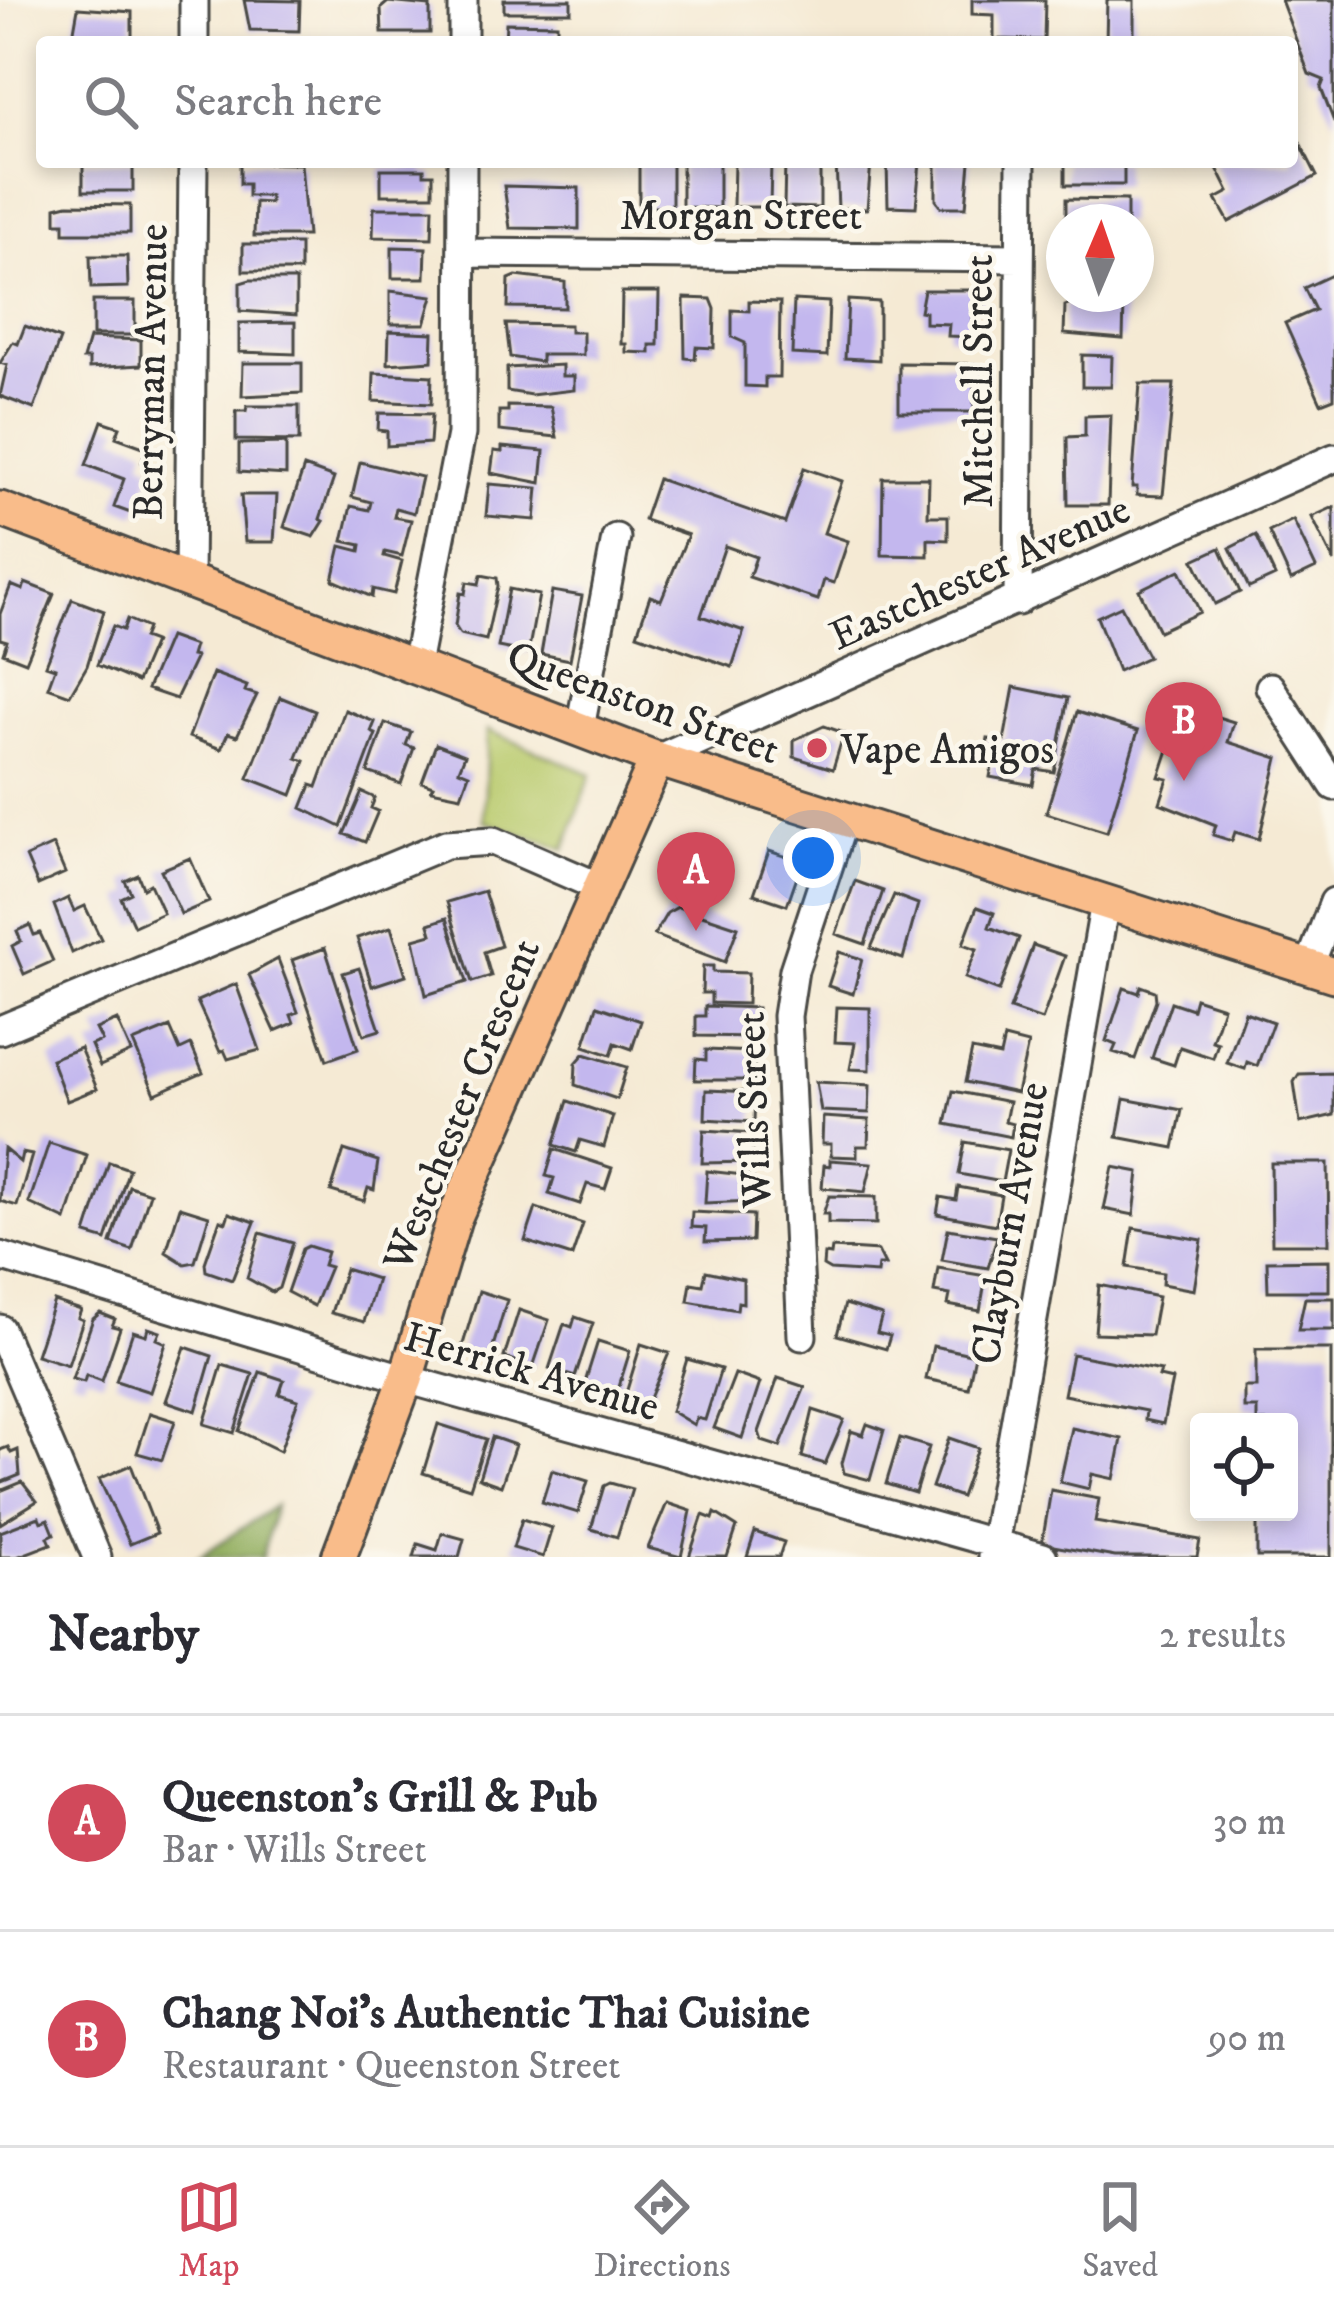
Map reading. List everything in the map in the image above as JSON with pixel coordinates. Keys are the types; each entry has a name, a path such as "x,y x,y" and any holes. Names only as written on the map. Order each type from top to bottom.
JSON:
{"main road":[{"name":"Queenston Street","path":"0,509 657,759 1322,971"},
{"name":"Westchester Crescent","path":"339,1557 406,1378 454,1219 597,886 657,759"}],"street":[{"path":"194,0 194,36"},
{"path":"463,0 463,36"},
{"name":"Berryman Avenue","path":"188,582 193,168"},
{"path":"416,664 460,434 462,168"},
{"name":"Mitchell Street","path":"1018,601 1021,168"},
{"name":"Morgan Street","path":"462,254 1020,258"},
{"name":"Eastchester Avenue","path":"657,759 1334,458"},
{"path":"580,728 616,538"},
{"path":"1270,687 1334,787"},
{"name":"Wills Street","path":"802,1336 787,1016 794,970 844,819"},
{"path":"0,1030 446,844 493,842 597,886"},
{"name":"Clayburn Avenue","path":"994,1550 1105,902"},
{"path":"1322,971 1334,902"},
{"name":"Herrick Avenue","path":"0,1256 994,1550 1043,1557"},
{"path":"0,1329 97,1557"}],"green space":[{"path":"487,730 591,774 565,849 484,821"},
{"path":"275,1506 262,1557 199,1557"}],"building":[{"path":"244,0 300,1 299,31 250,30"},
{"path":"504,0 571,0 571,12 504,12"},
{"path":"972,0 1045,0 1044,36 994,36 994,15 972,14"},
{"path":"1107,0 1134,0 1134,36 1106,36"},
{"path":"1281,0 1334,0 1334,122 1321,88 1324,80 1309,74"},
{"path":"388,2 430,6 430,33 382,33 381,8"},
{"path":"78,8 132,12 132,36 73,36"},
{"path":"506,23 557,24 557,36 505,36"},
{"path":"1298,139 1317,176 1229,222 1216,199 1229,192 1217,168 1298,168"},
{"path":"83,168 133,168 133,191 83,191"},
{"path":"240,168 301,168 307,236 254,236 255,202 270,203 270,196 248,196 248,184 240,184"},
{"path":"639,168 672,168 672,207 639,207"},
{"path":"682,168 719,168 719,208 682,207"},
{"path":"734,168 771,168 770,207 733,207"},
{"path":"785,168 820,168 820,208 784,207"},
{"path":"836,168 870,168 867,209 838,208"},
{"path":"887,168 919,168 916,207 888,206"},
{"path":"936,168 969,168 966,207 941,207 936,200"},
{"path":"1065,168 1124,168 1124,185 1065,185"},
{"path":"381,169 424,169 424,174 433,174 433,195 381,195"},
{"path":"504,186 579,188 579,229 510,228"},
{"path":"1066,199 1127,200 1127,204 1066,204"},
{"path":"130,205 130,233 64,233 64,223 56,223 56,207"},
{"path":"374,208 433,208 432,238 373,237"},
{"path":"243,244 300,244 300,271 243,271"},
{"path":"392,247 426,248 425,278 392,278"},
{"path":"90,256 127,256 128,287 91,288"},
{"path":"1334,274 1334,398 1321,403 1285,323 1315,310 1304,288"},
{"path":"509,279 565,282 565,308 508,307"},
{"path":"296,280 296,315 240,311 240,283"},
{"path":"924,290 984,290 984,309 973,309 973,337 948,336 949,324 925,323 925,312 920,311"},
{"path":"390,291 433,296 425,324 390,324"},
{"path":"622,292 659,292 658,345 650,345 650,353 626,352 626,344 621,344"},
{"path":"684,298 711,299 715,309 714,348 696,347 695,359 685,358"},
{"path":"794,300 829,302 827,356 792,354"},
{"path":"848,300 879,302 879,360 845,358"},
{"path":"93,301 135,301 135,335 93,335"},
{"path":"749,301 780,302 779,377 765,377 765,387 745,386 745,343 732,337 732,310 749,311"},
{"path":"1065,312 1124,312 1123,339 1064,334"},
{"path":"295,322 295,354 239,352 239,323"},
{"path":"506,324 570,325 570,332 583,332 583,355 541,355 541,362 510,357"},
{"path":"25,326 60,339 34,409 0,396 7,365 0,363 13,342 18,344"},
{"path":"389,331 433,333 432,361 388,364"},
{"path":"89,338 141,340 141,365 89,368 89,359 83,359"},
{"path":"1082,355 1112,356 1111,387 1082,387"},
{"path":"243,363 302,363 302,393 242,396"},
{"path":"899,363 974,364 974,412 899,412"},
{"path":"562,365 562,376 574,376 574,390 531,395 507,391 507,368"},
{"path":"374,373 432,376 431,404 373,401"},
{"path":"1140,384 1174,384 1163,496 1137,495 1137,487 1132,487"},
{"path":"247,406 299,406 299,441 236,440 236,411 246,411"},
{"path":"508,406 551,407 557,437 499,431 499,411 508,411"},
{"path":"379,413 432,414 430,443 387,446 387,431 378,430"},
{"path":"1111,415 1108,505 1068,505 1067,437 1085,436 1085,416"},
{"path":"102,421 120,427 116,437 146,448 142,462 150,465 148,481 136,515 114,507 124,479 86,465"},
{"path":"286,443 286,475 239,472 239,444"},
{"path":"502,447 544,451 541,483 491,473 494,451 502,452"},
{"path":"360,462 422,477 414,513 396,508 394,517 411,520 402,556 385,552 384,556 402,561 394,594 373,589 372,597 333,580 341,546 360,551 361,545 343,541 351,506 369,510 371,502 352,497"},
{"path":"304,467 334,478 320,519 324,521 314,537 284,527"},
{"path":"804,468 842,481 824,533 848,541 834,583 824,580 818,600 749,577 756,557 725,546 701,616 744,631 732,667 637,634 650,596 661,600 688,535 644,520 658,479 785,523"},
{"path":"883,478 929,478 928,516 948,516 948,540 928,539 928,556 882,555"},
{"path":"489,484 538,488 535,520 486,516"},
{"path":"241,495 277,495 274,542 245,542"},
{"path":"1334,507 1334,562 1312,517"},
{"path":"1293,520 1316,568 1291,580 1269,532"},
{"path":"1256,535 1275,576 1249,588 1230,548"},
{"path":"1220,548 1240,592 1215,604 1194,560"},
{"path":"1180,570 1200,612 1159,631 1139,590"},
{"path":"481,575 497,578 498,586 486,640 460,634 455,626 460,593 465,594 467,582 479,584"},
{"path":"25,583 54,594 26,662 3,653 7,641 0,639 0,614 11,585 23,590"},
{"path":"509,589 539,595 528,653 498,647"},
{"path":"552,591 582,596 570,660 541,654"},
{"path":"72,599 104,611 87,666 70,695 48,687 55,668 46,665"},
{"path":"1121,606 1148,657 1118,671 1097,617"},
{"path":"127,619 147,628 143,638 154,642 137,682 97,665 113,626 123,630"},
{"path":"169,637 194,646 191,656 196,657 176,699 147,689"},
{"path":"213,673 257,695 237,736 228,733 221,749 189,737"},
{"path":"1014,687 1068,698 1054,772 1036,769 1033,785 990,777 994,756 985,755 988,739 1004,741"},
{"path":"280,697 315,711 297,758 305,761 292,795 248,778"},
{"path":"1192,709 1234,722 1228,742 1278,758 1259,839 1235,832 1232,841 1213,835 1216,825 1160,803 1168,779 1159,777 1168,750 1178,754"},
{"path":"345,710 375,722 371,732 376,734 341,827 302,808 311,785 317,787"},
{"path":"1077,712 1138,731 1107,832 1046,813"},
{"path":"385,723 411,732 406,745 414,748 401,784 368,772"},
{"name":"Vape Amigos","path":"824,726 844,733 833,769 794,757 794,740"},
{"path":"436,744 465,755 459,770 469,774 461,796 431,790 433,786 422,782"},
{"path":"362,792 375,798 371,808 378,811 365,842 344,834"},
{"path":"53,845 65,873 38,885 26,857"},
{"path":"769,851 802,862 787,905 754,894"},
{"path":"190,858 209,902 181,914 161,870"},
{"path":"138,875 143,888 150,884 163,913 134,926 121,898 131,893 125,881"},
{"path":"855,881 883,891 865,944 836,934"},
{"path":"484,891 501,946 484,952 491,976 472,982 447,902"},
{"path":"894,895 918,904 903,959 871,948"},
{"path":"68,898 74,911 85,906 101,939 72,953 54,905"},
{"path":"678,907 738,927 725,962 654,935 667,913"},
{"path":"977,907 994,913 989,927 1019,938 999,991 965,978 977,949 963,944"},
{"path":"447,918 467,982 426,995 414,939 432,934 429,924"},
{"path":"30,925 34,935 40,933 53,961 24,974 12,946 21,941 17,931"},
{"path":"391,927 406,975 372,986 357,938"},
{"path":"1033,945 1065,956 1042,1020 1010,1009"},
{"path":"325,948 358,1049 327,1060 292,960"},
{"path":"839,952 862,959 853,994 828,986"},
{"path":"278,959 298,1012 291,1015 294,1023 275,1031 249,975"},
{"path":"703,966 713,966 713,972 748,973 747,1004 711,1003 711,993 702,993"},
{"path":"359,968 380,1030 364,1035 343,973"},
{"path":"236,984 260,1050 228,1059 224,1050 220,1052 197,1001"},
{"path":"1141,986 1155,991 1156,1000 1135,1059 1113,1052 1116,1045 1106,1041 1124,988 1139,993"},
{"path":"1195,998 1223,1007 1212,1041 1218,1043 1213,1058 1180,1047 1174,1065 1152,1058 1171,1002 1192,1009"},
{"path":"597,1006 641,1021 632,1049 615,1043 611,1055 584,1046"},
{"path":"705,1006 757,1008 757,1037 696,1036 696,1016 705,1016"},
{"path":"837,1007 870,1008 870,1070 850,1069 855,1043 835,1042"},
{"path":"1245,1012 1273,1022 1257,1066 1247,1062 1245,1069 1227,1063"},
{"path":"117,1020 131,1052 100,1066 91,1045 102,1041 96,1029"},
{"path":"170,1027 180,1050 191,1045 203,1073 155,1094 133,1042"},
{"path":"1004,1038 1028,1044 1017,1093 965,1082 972,1050 1000,1056"},
{"path":"80,1048 97,1089 67,1101 51,1059"},
{"path":"706,1050 755,1052 754,1080 695,1080 696,1059 706,1060"},
{"path":"584,1054 627,1067 617,1099 575,1085 576,1063"},
{"path":"1334,1073 1334,1115 1300,1123 1294,1082 1299,1074"},
{"path":"816,1082 870,1085 869,1113 821,1111"},
{"path":"706,1090 755,1092 754,1122 705,1119"},
{"path":"953,1091 1009,1102 1005,1122 1013,1124 1011,1137 946,1124"},
{"path":"1124,1099 1182,1110 1174,1148 1117,1137"},
{"path":"568,1101 613,1116 604,1147 580,1140 576,1152 554,1145"},
{"path":"823,1117 869,1120 868,1146 857,1146 857,1157 831,1156 831,1144 822,1144"},
{"path":"704,1130 754,1133 752,1162 702,1163"},
{"path":"965,1142 1008,1150 1002,1182 959,1174"},
{"path":"49,1143 87,1155 66,1220 29,1203"},
{"path":"4,1149 20,1162 22,1153 32,1155 17,1206 0,1201"},
{"path":"554,1149 612,1168 605,1189 587,1184 580,1204 549,1194 554,1178 546,1176"},
{"path":"344,1150 378,1161 374,1190 368,1188 364,1201 331,1191"},
{"path":"830,1160 872,1163 865,1192 822,1188 824,1165 830,1166"},
{"path":"109,1162 129,1169 106,1240 86,1234"},
{"path":"1271,1163 1328,1163 1329,1244 1272,1244"},
{"path":"1113,1167 1139,1172 1134,1215 1104,1209"},
{"path":"707,1171 753,1176 753,1201 705,1203"},
{"path":"129,1186 150,1193 132,1250 111,1243"},
{"path":"958,1187 1001,1195 996,1225 937,1214 940,1197 956,1200"},
{"path":"829,1196 876,1197 876,1224 828,1223 828,1214 823,1214"},
{"path":"180,1207 209,1216 195,1262 185,1264 166,1252"},
{"path":"536,1208 583,1224 572,1256 525,1241"},
{"path":"692,1212 753,1215 752,1241 705,1242 706,1228 691,1227"},
{"path":"229,1213 255,1222 232,1280 206,1271 205,1263 220,1220 226,1222"},
{"path":"1133,1228 1202,1240 1194,1290 1162,1284 1163,1273 1127,1267"},
{"path":"948,1229 997,1237 988,1268 942,1260"},
{"path":"260,1233 293,1243 279,1288 272,1292 247,1278"},
{"path":"308,1246 327,1252 323,1265 330,1267 314,1306 287,1292 302,1249"},
{"path":"832,1248 878,1251 885,1265 878,1265 877,1273 830,1270 823,1266 824,1254 831,1255"},
{"path":"1329,1260 1329,1291 1268,1291 1267,1261"},
{"path":"938,1268 986,1276 980,1311 948,1305 950,1295 934,1292"},
{"path":"345,1269 377,1279 364,1322 331,1313"},
{"path":"706,1271 743,1279 743,1303 738,1302 737,1310 688,1301 691,1283 703,1285"},
{"path":"1099,1285 1158,1297 1151,1335 1095,1333"},
{"path":"479,1291 507,1300 489,1360 461,1351"},
{"path":"1305,1298 1334,1298 1334,1330 1298,1330"},
{"path":"54,1301 81,1310 78,1318 83,1320 68,1365 36,1355"},
{"path":"845,1304 882,1315 877,1333 890,1336 886,1349 837,1335"},
{"path":"519,1310 549,1320 533,1367 504,1357"},
{"path":"100,1313 115,1319 112,1326 120,1328 102,1381 86,1375 84,1382 72,1379 93,1319"},
{"path":"575,1317 593,1323 575,1377 549,1369 564,1324 572,1327"},
{"path":"148,1328 160,1332 157,1339 166,1343 150,1392 116,1381 133,1331 146,1335"},
{"path":"598,1341 630,1351 614,1402 582,1392"},
{"path":"641,1344 669,1353 645,1410 623,1403"},
{"path":"933,1346 975,1355 968,1388 926,1379"},
{"path":"185,1347 212,1356 196,1411 166,1401"},
{"path":"1256,1349 1331,1349 1331,1557 1257,1557 1257,1521 1298,1521 1298,1413 1257,1413 1257,1408 1244,1408 1244,1387 1256,1387"},
{"path":"1072,1354 1161,1371 1159,1377 1172,1380 1163,1424 1145,1420 1146,1411 1064,1395"},
{"path":"687,1359 721,1369 705,1420 696,1418 694,1425 671,1411"},
{"path":"222,1365 253,1374 234,1433 204,1424"},
{"path":"260,1372 284,1380 279,1394 298,1400 280,1451 239,1431"},
{"path":"735,1374 760,1383 742,1438 714,1428"},
{"path":"778,1378 805,1387 780,1447 762,1441 759,1432"},
{"path":"813,1410 844,1420 825,1464 802,1457"},
{"path":"150,1413 175,1421 162,1460 137,1453"},
{"path":"438,1424 486,1439 470,1488 423,1473"},
{"path":"867,1424 884,1430 870,1480 844,1473 842,1463 851,1431 863,1435"},
{"path":"1072,1428 1122,1439 1114,1479 1092,1474 1089,1489 1060,1482"},
{"path":"492,1437 515,1445 501,1486 479,1478"},
{"path":"900,1438 929,1447 915,1493 886,1484"},
{"path":"949,1438 978,1448 961,1497 932,1487"},
{"path":"8,1447 11,1453 18,1450 20,1475 0,1483 0,1450"},
{"path":"131,1465 157,1533 130,1544 99,1479"},
{"path":"552,1470 588,1481 578,1513 542,1502"},
{"path":"22,1482 37,1501 0,1524 0,1491"},
{"path":"610,1483 632,1489 617,1537 591,1529 604,1486"},
{"path":"1051,1490 1099,1499 1095,1522 1200,1540 1197,1557 1115,1557 1042,1544"},
{"path":"667,1503 691,1511 681,1557 648,1548"},
{"path":"715,1513 737,1527 727,1557 689,1557 703,1515 713,1519"},
{"path":"39,1517 41,1522 48,1519 54,1534 48,1537 51,1544 17,1557 0,1557 0,1532"},
{"path":"522,1519 552,1528 543,1557 513,1548"},
{"path":"755,1532 784,1542 779,1557 747,1557"},
{"path":"442,1533 464,1539 459,1557 414,1557 418,1544 437,1550"}],"place":[{"name":"Vape Amigos","path":"817,748"},
{"name":"Chang Noi's Authentic Thai Cuisine","path":"1184,781"},
{"name":"Queenston's Grill & Pub","path":"696,931"}]}
